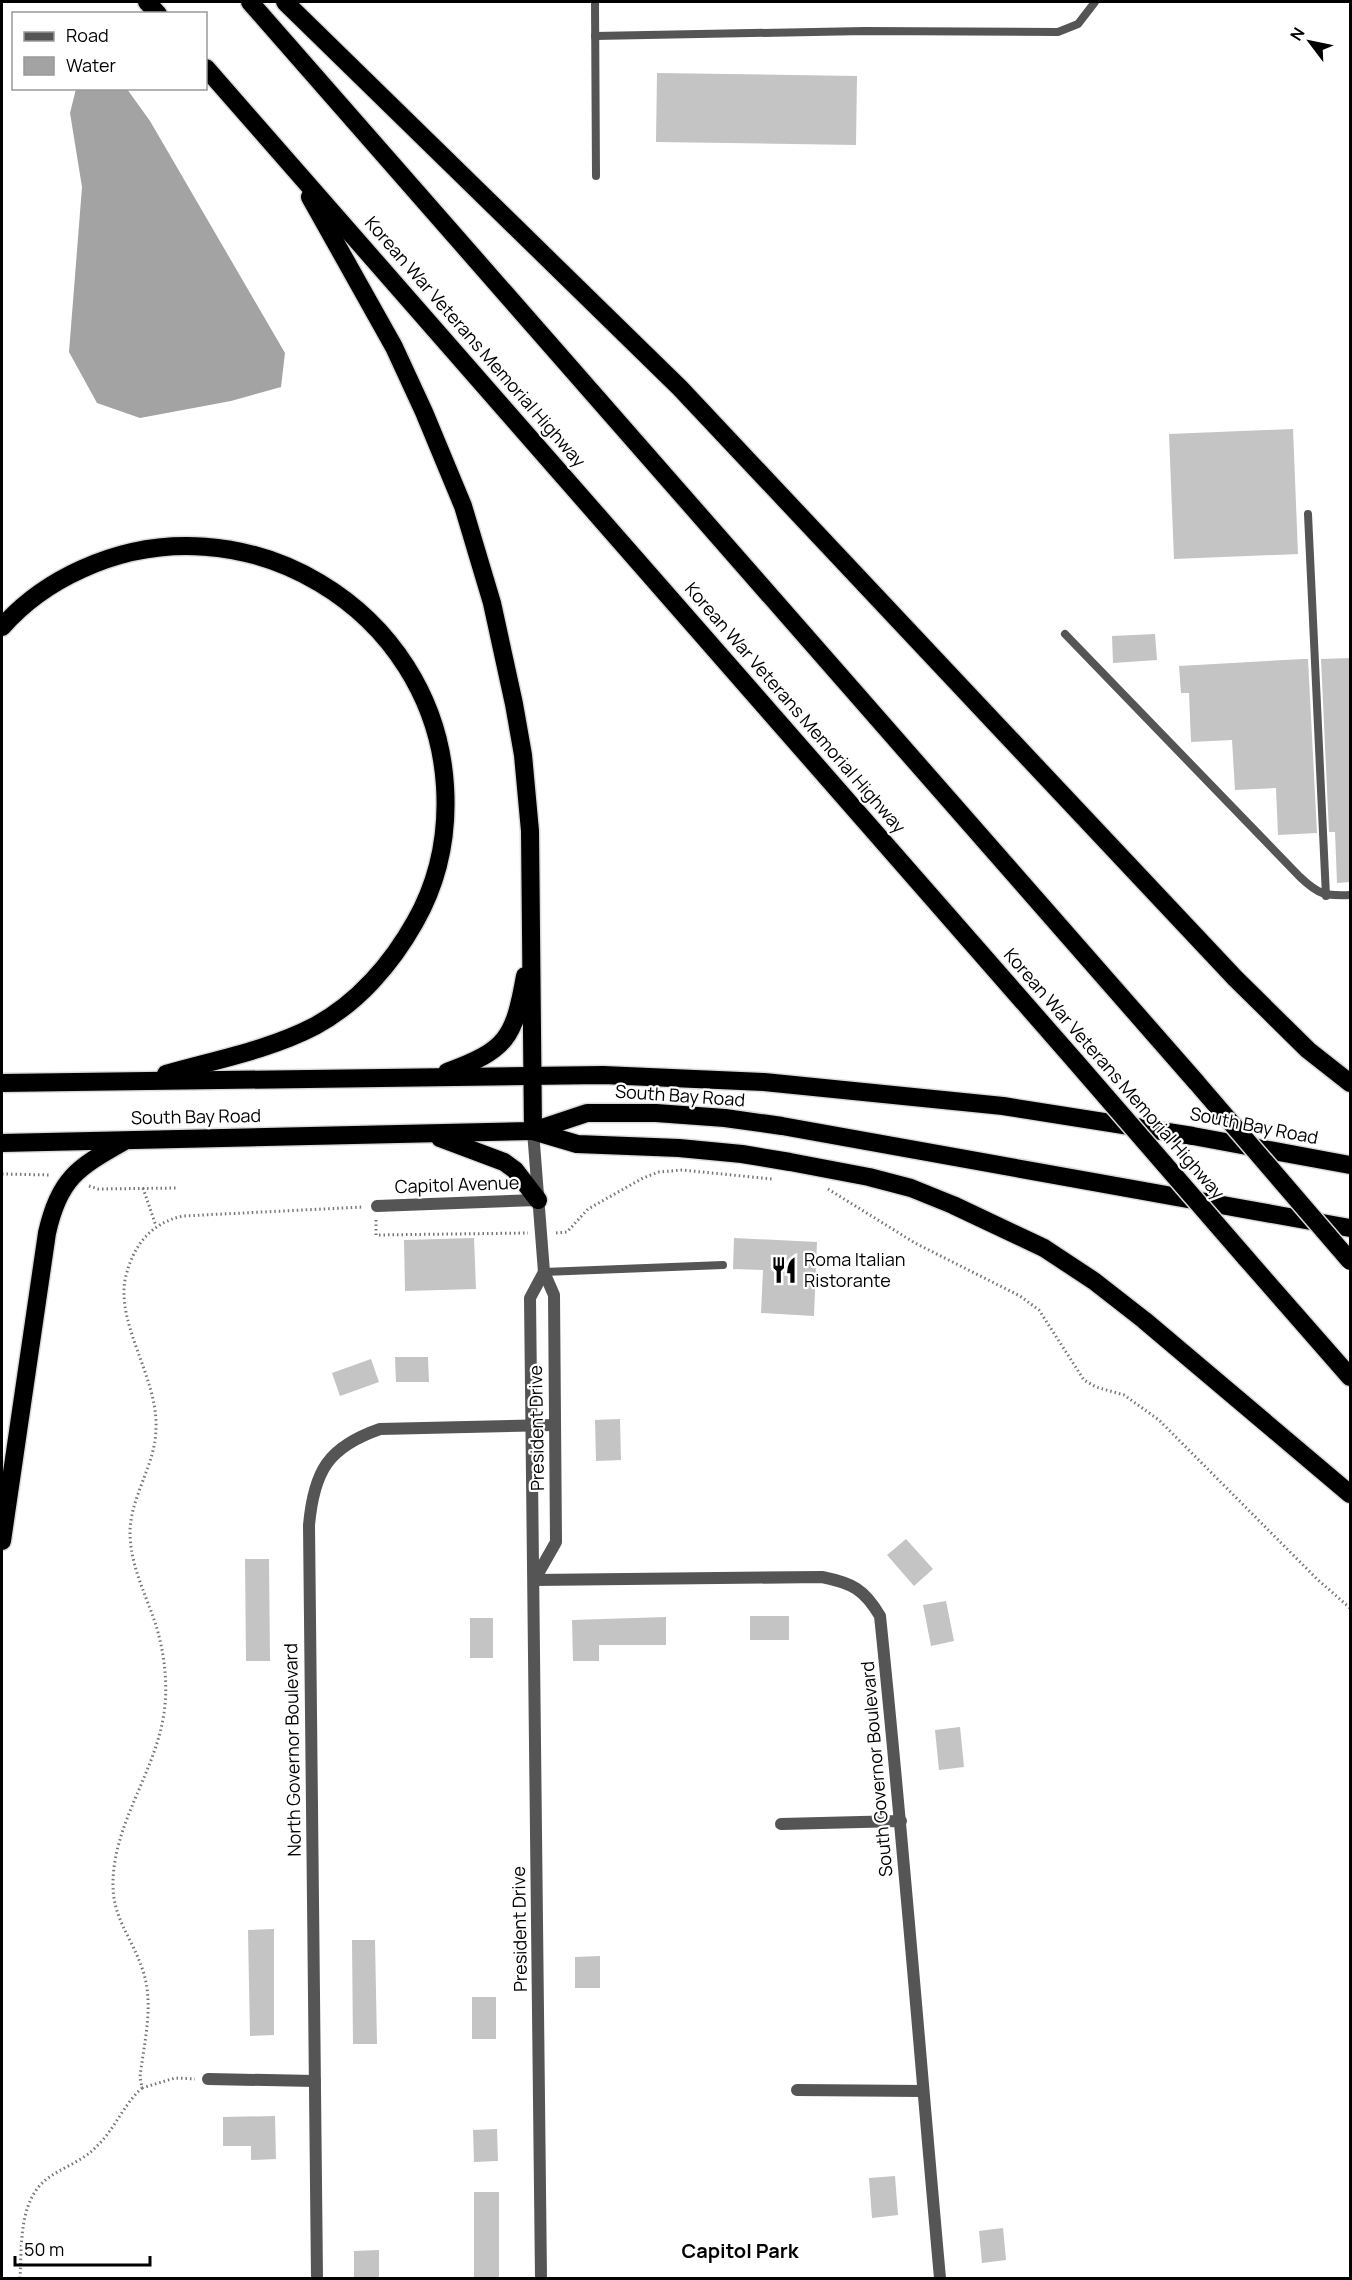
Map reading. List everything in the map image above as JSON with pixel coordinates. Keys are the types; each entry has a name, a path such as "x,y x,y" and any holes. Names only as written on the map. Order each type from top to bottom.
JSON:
{"highway":[{"path":"250,2 1197,1083 1350,1261"},
{"path":"285,2 663,371 1242,986 1308,1050 1350,1083"},
{"name":"Korean War Veterans Memorial Highway","path":"207,69 1350,1377"},
{"path":"293,167 394,348 446,461 479,554 503,647 522,755 530,831 533,1131 577,1144 680,1148 742,1154 835,1170 911,1188 983,1218 1044,1248 1094,1281 1144,1320 1350,1494"},
{"path":"2,627 12,615 38,593 64,577 96,562 152,547 185,545 217,547 273,560 308,575 334,591 382,633 413,676 429,710 444,766 445,833 437,870 424,907 388,964 342,1008 316,1026 256,1050 142,1080"},
{"path":"435,1076 485,1056 506,1038 518,1014 532,936"},
{"name":"South Bay Road","path":"2,1083 435,1076 669,1076 829,1086 918,1095 1082,1117 1350,1165"},
{"name":"South Bay Road","path":"2,1143 533,1131 587,1113 656,1113 725,1118 914,1149 1350,1228"},
{"path":"427,1134 504,1162 515,1170 538,1200"},
{"path":"2,1541 52,1210 68,1180 80,1169 126,1140"}],"street":[{"name":"President Drive","path":"533,1131 544,1272 554,1295 556,1542 534,1580"},
{"name":"Capitol Avenue","path":"377,1206 538,1200"},
{"name":"President Drive","path":"541,2278 530,1298 544,1272"},
{"name":"North Governor Boulevard","path":"317,2278 309,1525 311,1502 317,1481 326,1464 338,1450 356,1437 380,1429 554,1425"},
{"name":"South Governor Boulevard","path":"534,1580 822,1577 841,1581 857,1588 870,1598 880,1616 901,1821 940,2278"},
{"path":"781,1824 901,1821"},
{"path":"208,2079 315,2081"},
{"path":"797,2090 923,2091"}],"lane":[{"path":"595,2 596,176"},
{"path":"595,36 865,31 1058,32 1078,24 1095,2"},
{"path":"1308,514 1326,896"},
{"path":"1065,634 1313,890 1326,896 1350,895"},
{"path":"544,1272 723,1265"}],"path":[{"path":"567,1232 588,1209 659,1172 682,1170 774,1179"},
{"path":"824,1186 915,1243 1020,1296 1039,1310 1084,1380 1096,1387 1124,1395 1159,1420 1317,1580 1350,1608"},
{"path":"143,1188 156,1226"},
{"path":"142,2088 140,2077 149,2008 148,1991 143,1969 117,1915 113,1900 113,1880 121,1838 152,1758 164,1718 166,1678 162,1646 132,1557 130,1533 133,1511 154,1452 157,1427 152,1396 124,1300 125,1281 131,1260 143,1239 156,1226 183,1216 377,1206 376,1235 518,1233"},
{"path":"20,2278 24,2225 28,2204 37,2188 49,2177 91,2152 107,2137 127,2103 142,2088 175,2078 208,2079"}],"water":[{"path":"76,90 128,90 150,121 285,353 281,387 231,401 140,418 97,403 69,352 82,187 70,113"}],"building":[{"path":"657,73 857,76 856,145 656,142"},
{"path":"1293,429 1298,554 1174,559 1169,434"},
{"path":"1155,634 1157,660 1113,663 1112,636"},
{"path":"1350,658 1350,882 1337,883 1335,832 1329,832 1321,659"},
{"path":"1308,659 1317,833 1278,835 1276,788 1235,790 1232,740 1191,742 1189,693 1181,693 1179,666"},
{"path":"474,1238 476,1289 405,1291 404,1240"},
{"path":"734,1238 817,1242 814,1316 761,1313 763,1270 733,1269"},
{"path":"395,1357 428,1357 429,1382 396,1382"},
{"path":"371,1359 379,1382 340,1396 332,1373"},
{"path":"620,1419 621,1460 596,1461 595,1420"},
{"path":"906,1539 933,1569 914,1586 887,1555"},
{"path":"245,1559 269,1559 270,1661 246,1661"},
{"path":"946,1601 954,1641 931,1646 923,1605"},
{"path":"750,1616 789,1616 789,1640 750,1640"},
{"path":"666,1617 666,1645 599,1645 599,1661 573,1661 572,1620"},
{"path":"470,1618 493,1618 493,1658 470,1658"},
{"path":"960,1727 964,1767 939,1770 935,1730"},
{"path":"274,1929 274,2035 250,2036 248,1930"},
{"path":"352,1940 375,1940 377,2044 353,2044"},
{"path":"600,1956 600,1988 575,1988 575,1957"},
{"path":"472,1997 496,1997 496,2039 472,2039"},
{"path":"275,2116 276,2159 251,2160 251,2146 223,2146 223,2117"},
{"path":"497,2129 498,2161 474,2162 473,2130"},
{"path":"895,2176 898,2215 872,2218 869,2178"},
{"path":"474,2192 499,2192 499,2278 474,2278"},
{"path":"1003,2228 1006,2260 982,2263 979,2231"},
{"path":"379,2250 379,2278 354,2278 354,2251"}],"place":[{"name":"Roma Italian Ristorante","path":"784,1270"}],"district":[{"name":"Capitol Park","path":"740,2251"}]}
